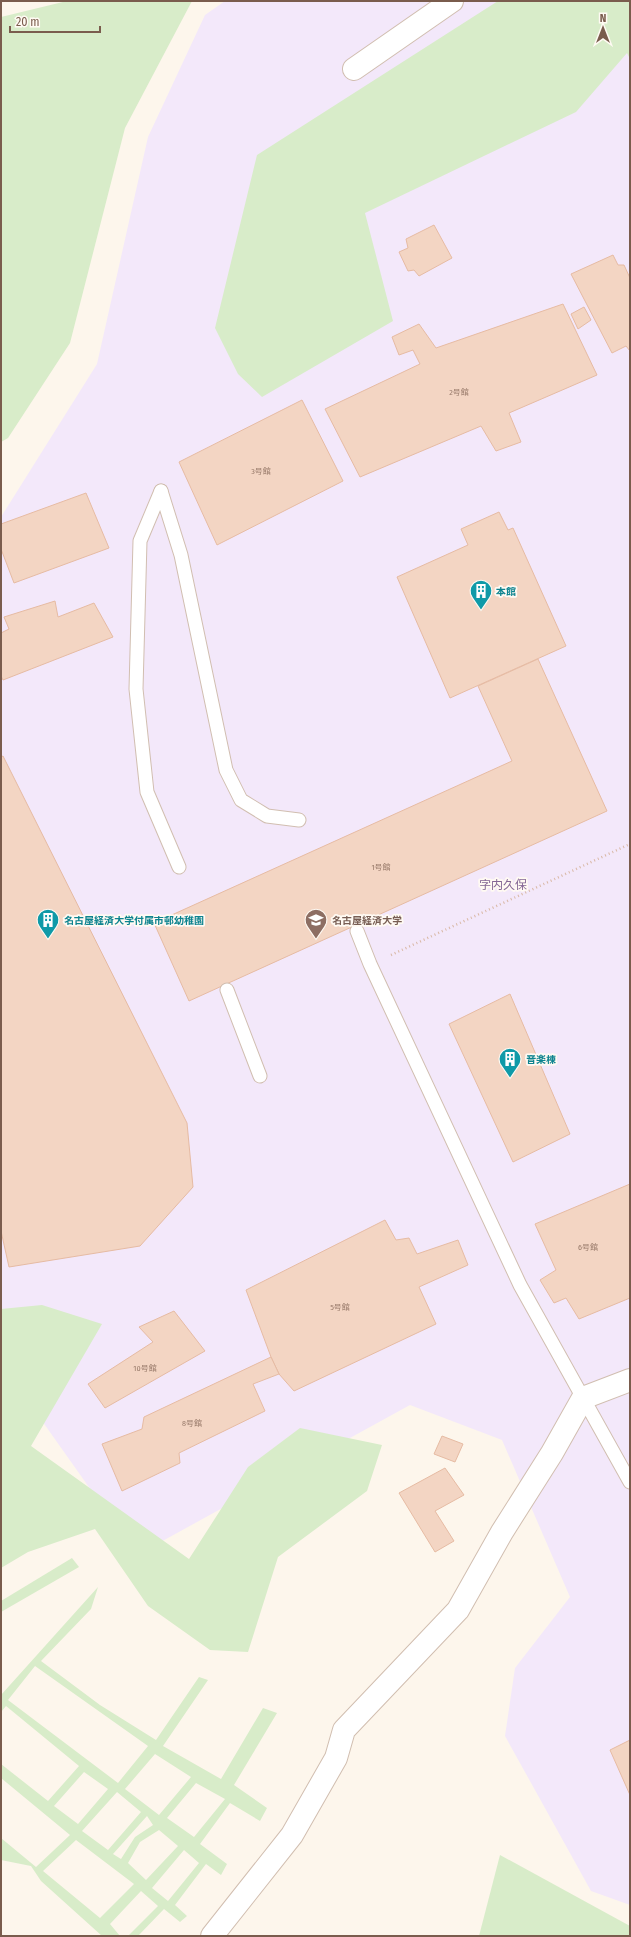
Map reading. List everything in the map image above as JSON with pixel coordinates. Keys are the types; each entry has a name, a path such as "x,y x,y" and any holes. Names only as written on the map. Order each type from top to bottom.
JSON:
{"street":[{"path":"354,69 452,1"},
{"path":"212,1936 292,1835 336,1758 344,1730 458,1610 502,1532 552,1453 583,1398 630,1380"}],"lane":[{"path":"179,867 147,792 136,689 140,542 161,491 181,554 226,770 242,800 267,816 299,820"},
{"path":"357,931 370,964 520,1284 630,1482"},
{"path":"227,990 260,1076"}],"path":[{"path":"370,964 630,844"}],"shaded area":[{"name":"名古屋経済大学","path":"225,1 630,1 630,1905 591,1891 505,1736 515,1668 570,1597 502,1440 410,1405 137,1555 1,1363 1,517 97,364 148,137 205,15"}],"green space":[{"path":"67,1 192,1 125,128 70,343 8,438 1,442 1,17"},
{"path":"498,1 630,1 630,59 627,53 576,112 365,213 393,321 262,397 238,374 215,328 257,155"},
{"path":"42,1305 102,1324 31,1446 189,1559 248,1467 300,1428 382,1445 367,1491 278,1557 248,1652 210,1650 148,1606 95,1529 28,1552 1,1568 1,1309"},
{"path":"72,1558 79,1567 1,1612 1,1601"},
{"path":"98,1587 91,1609 41,1661 100,1705 156,1740 199,1677 208,1680 163,1746 221,1779 263,1708 277,1713 234,1785 267,1808 260,1821 230,1803 200,1844 227,1864 221,1875 206,1864 175,1905 187,1916 180,1922 164,1909 138,1936 128,1936 158,1906 141,1891 110,1924 120,1936 102,1936 41,1881 31,1866 1,1860 1,1838 36,1867 70,1835 1,1778 1,1764 48,1801 79,1766 6,1706 1,1712 1,1695","holes":["35,1666 148,1746 118,1783 8,1700","155,1754 191,1777 159,1815 125,1789","84,1772 108,1789 78,1824 54,1806","196,1783 225,1799 194,1837 167,1818","117,1792 141,1812 108,1850 82,1831","147,1816 153,1825 135,1837 121,1859 113,1854","159,1830 178,1846 146,1880 128,1863 140,1842","76,1840 134,1884 100,1918 43,1871","184,1850 199,1863 168,1901 152,1888"]},
{"path":"500,1855 630,1926 630,1936 479,1936"}],"building":[{"path":"434,225 452,258 419,276 414,270 408,271 399,252 408,248 406,239"},
{"path":"613,255 618,265 624,265 630,278 630,351 626,346 612,353 571,274"},
{"path":"563,304 597,375 509,413 521,442 496,451 481,426 360,477 325,409 420,364 413,350 399,355 392,337 419,324 436,348"},
{"path":"584,307 591,320 578,329 571,314"},
{"path":"302,400 343,481 217,545 179,462"},
{"path":"86,493 109,548 14,583 1,549 1,524"},
{"name":"本館","path":"499,512 508,530 513,528 566,646 450,698 397,577 468,545 461,529"},
{"path":"55,601 58,617 94,603 113,637 3,680 1,676 1,633 9,629 4,617"},
{"path":"538,659 607,811 189,1001 154,923 512,761 478,686"},
{"name":"名古屋経済大学付属市邨幼稚園","path":"3,756 187,1123 193,1187 140,1246 9,1267 1,1231 1,757"},
{"name":"音楽棟","path":"510,994 570,1134 513,1162 449,1024"},
{"path":"630,1184 630,1298 579,1319 566,1298 554,1303 540,1280 556,1270 535,1224"},
{"path":"385,1220 396,1240 409,1238 417,1254 458,1240 468,1265 419,1287 436,1324 294,1391 279,1374 271,1357 246,1290"},
{"path":"174,1311 205,1351 105,1408 88,1384 153,1342 139,1327"},
{"path":"271,1357 279,1374 253,1384 265,1411 179,1453 180,1463 122,1491 102,1444 142,1429 144,1417"},
{"path":"442,1436 463,1444 455,1462 434,1454"},
{"path":"445,1468 464,1495 435,1511 454,1541 435,1552 399,1493"},
{"path":"630,1740 630,1795 610,1750"}],"place":[{"name":"本館","path":"481,610"},
{"name":"名古屋経済大学付属市邨幼稚園","path":"48,940"},
{"name":"名古屋経済大学","path":"316,940"},
{"name":"音楽棟","path":"510,1078"}],"district":[{"name":"字内久保","path":"503,885"}]}
